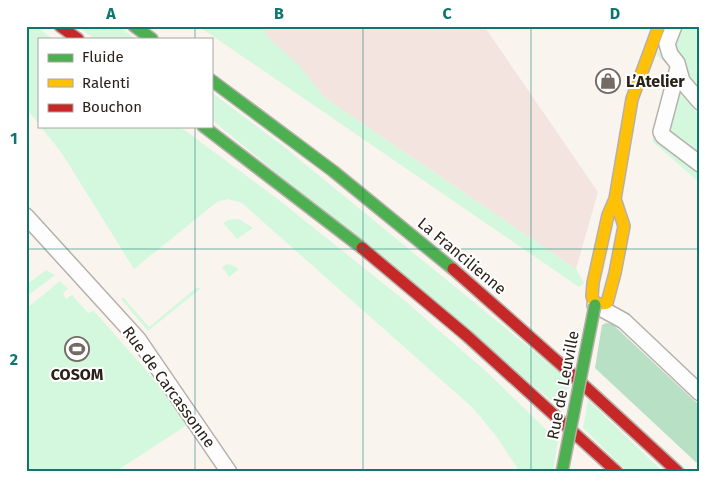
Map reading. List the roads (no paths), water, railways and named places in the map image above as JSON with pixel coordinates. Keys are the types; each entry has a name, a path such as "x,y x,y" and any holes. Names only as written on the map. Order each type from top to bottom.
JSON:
{"main road":[{"path":"60,26 77,38"},
{"path":"134,26 151,38"},
{"name":"Rue de Leuville","path":"562,472 595,305 592,296 593,283 608,215 615,199 632,99 659,26"},
{"name":"La Francilienne","path":"212,81 333,171 412,235 522,328 678,472"},
{"path":"206,128 306,204 431,306 512,376 617,472"},
{"path":"595,305 607,303 622,244 624,226 615,199"}],"street":[{"path":"674,26 668,44 670,54 677,63 682,81 700,102"},
{"path":"678,68 661,132 663,136 700,164"},
{"name":"Rue de Carcassonne","path":"26,216 138,339 229,472"},
{"path":"595,305 624,320 700,393"}],"place":[{"name":"L’Atelier","path":"608,81"},
{"name":"COSOM","path":"77,349"}]}
